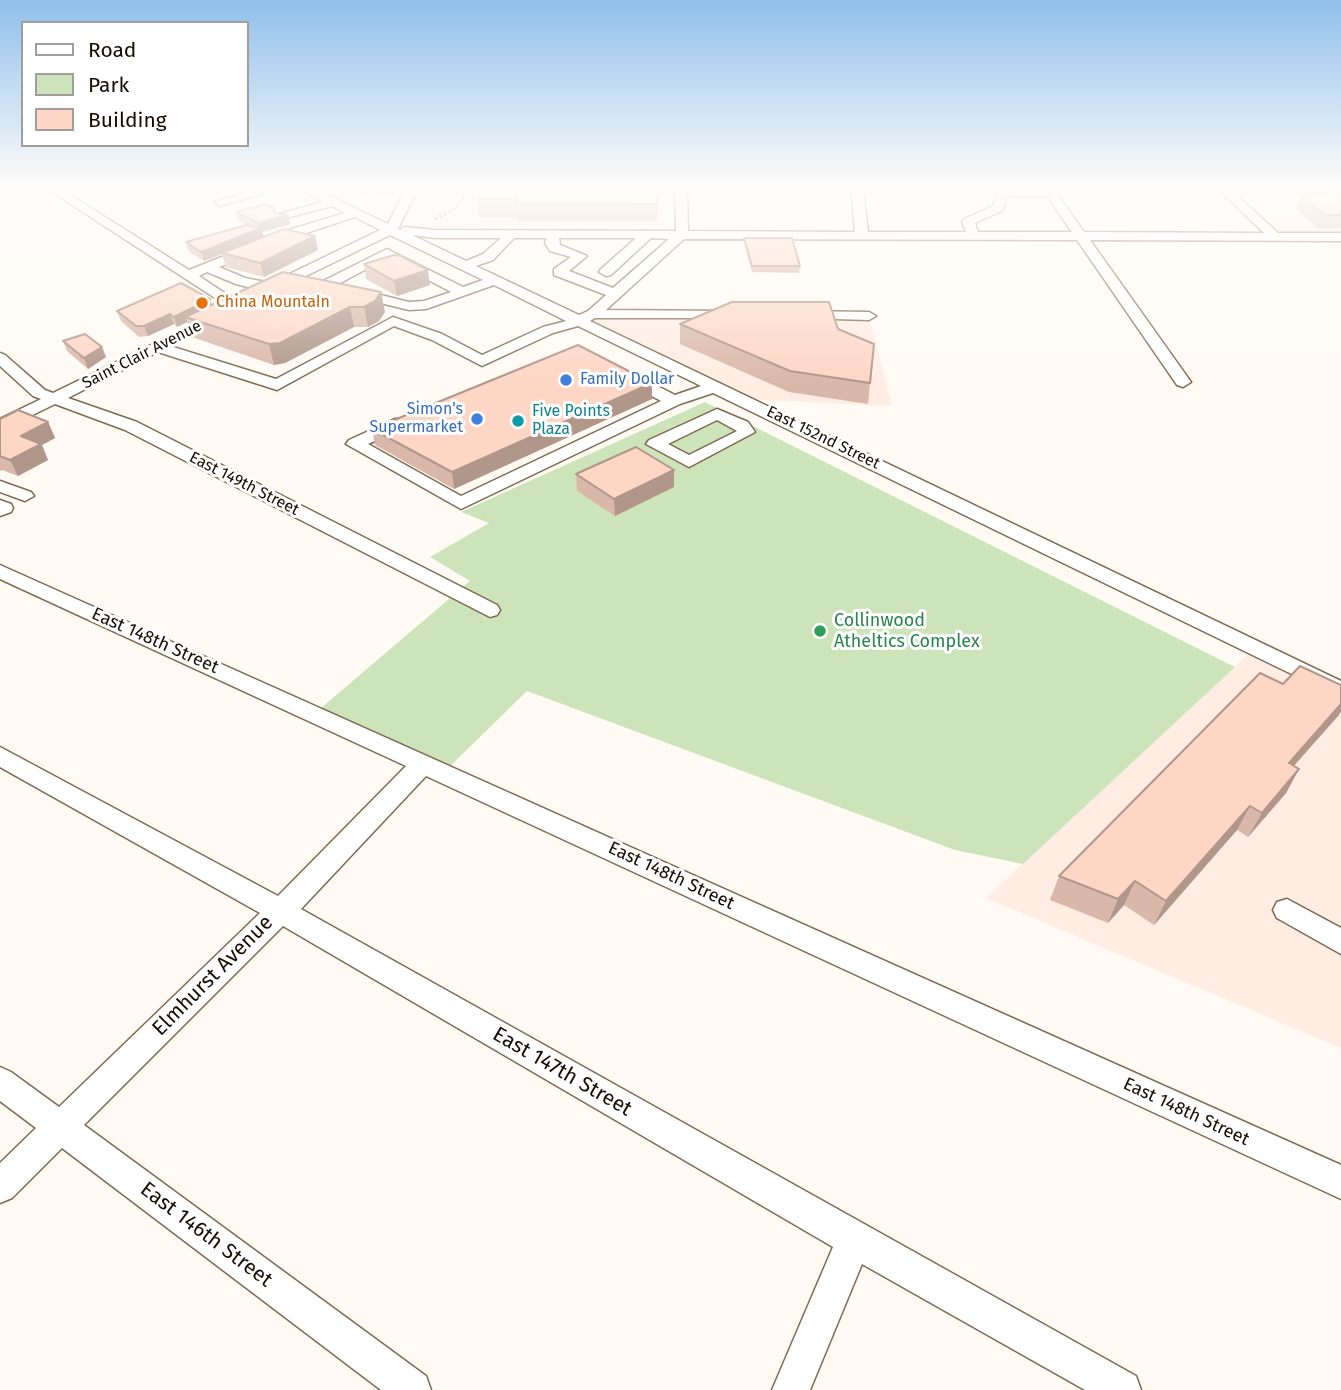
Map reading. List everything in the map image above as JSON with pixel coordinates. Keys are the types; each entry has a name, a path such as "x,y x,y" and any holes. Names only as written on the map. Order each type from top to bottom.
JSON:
{"street":[{"path":"153,253 237,306"},
{"path":"188,275 242,253"},
{"name":"Saint Clair Avenue","path":"0,426 341,253"},
{"path":"326,285 387,253 462,292"},
{"name":"East 152nd Street","path":"438,253 586,317 717,386 1341,690"},
{"path":"474,253 484,260"},
{"path":"465,266 484,260 493,253"},
{"path":"568,253 630,281"},
{"path":"581,253 559,272 615,294"},
{"path":"606,272 628,253"},
{"path":"586,317 661,253"},
{"path":"1094,253 1183,382"},
{"path":"386,300 429,299 439,292 439,286 399,265 400,260"},
{"path":"207,267 218,274 274,288"},
{"path":"296,276 409,306 426,305 496,280"},
{"path":"482,361 548,330 586,317 753,315"},
{"path":"792,315 869,316"},
{"path":"158,347 277,385 393,321 438,337 498,371"},
{"name":"East 149th Street","path":"2,363 39,393 131,426 490,610"},
{"path":"608,366 674,401"},
{"path":"415,417 355,443 461,503 674,401 717,386"},
{"path":"733,421 760,407"},
{"path":"0,486 25,496"},
{"name":"East 148th Street","path":"0,571 1341,1182"},
{"name":"East 147th Street","path":"0,756 279,910 854,1240 1122,1390"},
{"name":"Elmhurst Avenue","path":"0,1186 425,764"},
{"path":"1287,910 1341,942"},
{"name":"East 146th Street","path":"0,1082 412,1390"},
{"path":"791,1390 854,1240"}],"shaded area":[{"path":"593,314 869,316 892,406 743,399 579,320"},
{"path":"1255,648 1341,690 1341,1048 986,898"}],"green space":[{"name":"Collinwood Atheltics Complex","path":"705,402 1235,667 1023,864 955,850 527,691 444,772 314,714 470,581 430,557 489,523 461,512"}],"building":[{"path":"222,253 281,253 260,263"},
{"path":"748,253 796,253 800,266 752,266"},
{"path":"394,255 428,270 394,281 364,264"},
{"path":"283,272 381,292 375,301 364,307 350,307 280,343 269,344 185,317"},
{"path":"181,283 210,299 174,317 170,314 144,326 136,326 117,311"},
{"path":"732,302 829,302 838,329 874,344 870,383 790,371 680,324"},
{"path":"85,334 102,347 84,358 63,341"},
{"name":"Five Points Plaza","path":"578,345 652,383 452,472 372,429"},
{"path":"18,410 48,422 21,436 41,444 10,460 0,456 0,419"},
{"path":"636,447 674,470 614,499 576,474"},
{"path":"1300,666 1341,685 1341,704 1289,763 1299,769 1262,813 1250,806 1166,901 1135,881 1118,899 1059,876 1260,673 1283,684"}],"place":[{"name":"China MountaIn","path":"202,303"},
{"name":"Family Dollar","path":"566,380"},
{"name":"Simon's Supermarket","path":"477,419"},
{"name":"Five Points Plaza","path":"518,421"},
{"name":"Collinwood Atheltics Complex","path":"820,631"}]}
